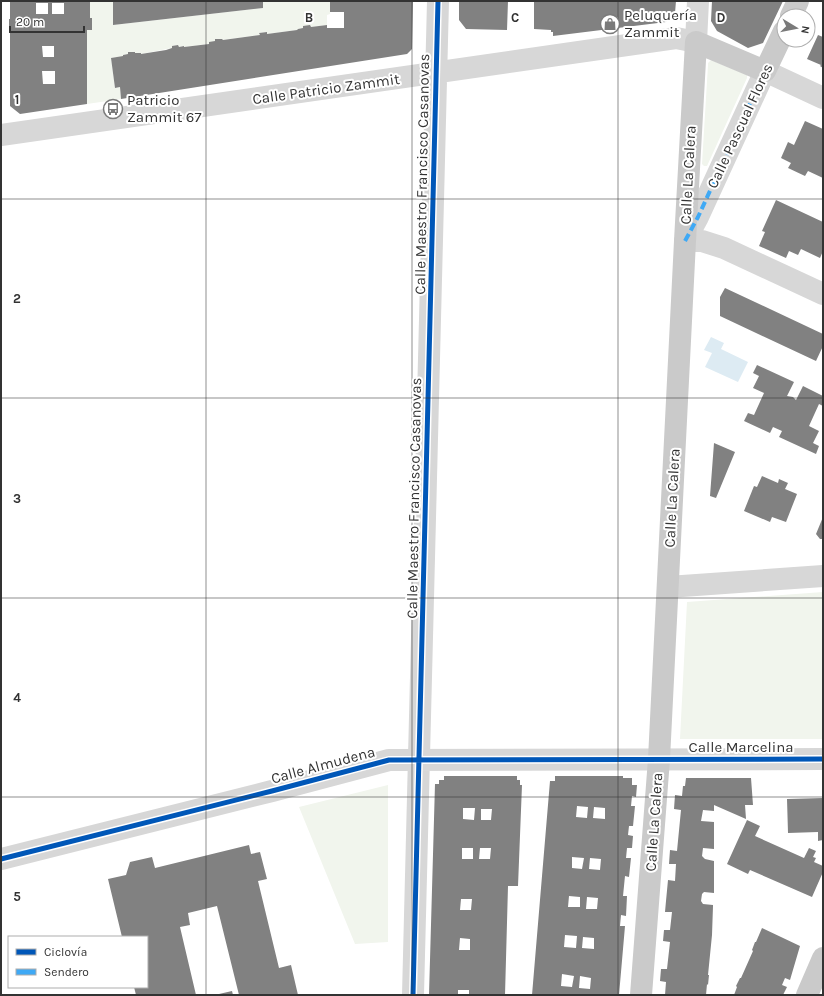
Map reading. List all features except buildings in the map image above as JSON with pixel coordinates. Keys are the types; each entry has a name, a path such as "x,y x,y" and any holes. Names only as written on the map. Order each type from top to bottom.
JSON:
{"main road":[{"name":"Calle Patricio Zammit","path":"696,42 765,71"},
{"name":"Calle La Calera","path":"641,995 659,759 696,42"},
{"name":"Calle Pascual Flores","path":"765,71 776,48"},
{"path":"806,995 823,958"}],"street":[{"name":"Calle Maestro Francisco Casanovas","path":"413,995 438,1"},
{"name":"Calle La Calera","path":"696,42 698,1"},
{"name":"Calle Patricio Zammit","path":"1,135 676,38 696,42"},
{"path":"765,71 823,98"},
{"name":"Calle Pascual Flores","path":"685,241 698,217 765,71"},
{"path":"685,241 702,241 724,248 823,294"},
{"path":"668,587 823,576"},
{"name":"Calle Almudena","path":"1,860 389,760 659,759"},
{"name":"Calle Marcelina","path":"659,759 823,759"}],"shaded area":[{"path":"90,1 113,1 113,25 263,8 263,1 330,1 330,14 327,15 327,25 267,34 266,32 259,33 260,35 223,40 215,39 215,41 209,44 184,47 179,47 178,45 172,46 172,48 141,54 128,52 128,54 123,56 111,58 115,88 120,87 121,99 87,104 87,30 92,30"},
{"path":"711,60 747,75 747,78 707,166 704,166 702,164 708,63"},
{"path":"711,337 724,343 721,349 748,362 738,382 705,367 712,353 704,350"},
{"path":"823,592 823,739 680,739 687,602"},
{"path":"388,785 388,942 355,944 299,807"}],"marked path":[{"path":"685,241 698,217 765,71"}],"cycle path":[{"path":"413,995 438,1"},
{"path":"1,859 389,760 823,759"}],"place":[{"name":"Peluquería Zammit","path":"610,24"},
{"name":"Patricio Zammit 67","path":"113,109"}]}
